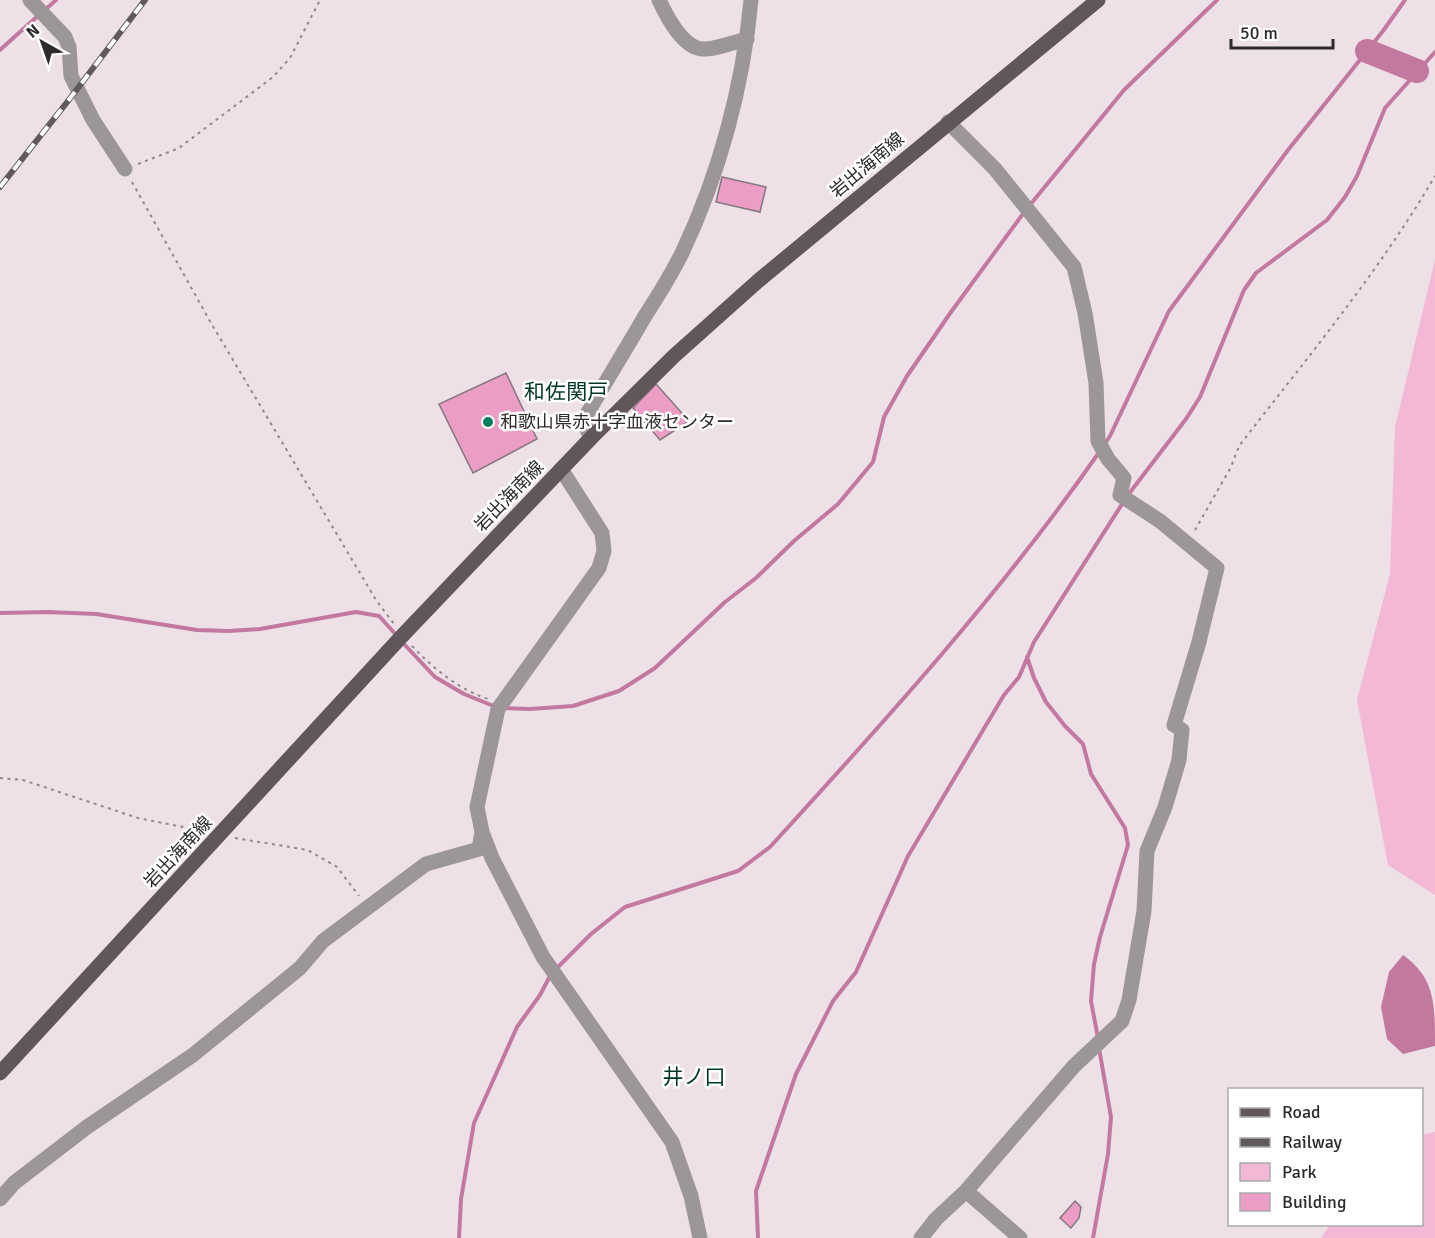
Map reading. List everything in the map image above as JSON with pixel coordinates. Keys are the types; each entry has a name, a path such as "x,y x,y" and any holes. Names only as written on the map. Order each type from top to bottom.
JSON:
{"main road":[{"name":"岩出海南線","path":"0,1073 402,636 591,438 674,356 758,281 1098,0"}],"street":[{"path":"659,0 672,26 694,48 705,49 747,39"},
{"path":"591,438 585,425 587,414 681,256 696,223 726,138 747,39 751,0"},
{"path":"38,8 65,37 69,47 71,76 93,120 125,169"},
{"path":"921,1238 966,1191 1074,1066 1122,1021 1129,1000 1144,911 1147,850 1165,807 1179,760 1182,730 1174,725 1199,642 1217,568 1160,521 1120,495 1124,478 1108,459 1098,441 1096,383 1085,313 1074,267 995,168 948,122"},
{"path":"561,469 602,533 604,551 599,568 498,709 477,807 482,832 492,858 543,957 672,1142 690,1196 700,1238"},
{"path":"0,1199 14,1183 87,1127 193,1056 300,968 323,941 367,906 426,864 479,849 482,832"},
{"path":"966,1191 1020,1238"}],"path":[{"path":"320,0 290,58 273,77 179,147 125,169 171,248 195,295 320,502 376,600 402,636 428,662 468,692 502,703"},
{"path":"1187,543 1231,467 1239,446 1339,317 1417,206 1435,176"},
{"path":"0,778 23,780 138,818 308,850 337,867 367,906"}],"green space":[{"path":"1435,260 1435,895 1388,865 1357,700 1390,574 1395,427"},
{"path":"1435,1132 1435,1238 1321,1238 1329,1226 1423,1226 1423,1135"}],"shaded area":[{"path":"1403,955 1422,973 1431,993 1435,1046 1403,1054 1387,1039 1381,1007 1389,972"}],"building":[{"path":"722,177 766,187 760,212 716,202"},
{"name":"和歌山県赤十字血液センター","path":"506,373 537,439 473,473 439,404"},
{"path":"656,384 689,421 660,440 633,408"},
{"path":"1075,1201 1081,1207 1079,1218 1071,1228 1060,1218"}],"waterway":[{"path":"46,9 56,0"},
{"path":"1030,205 1124,90 1217,0"},
{"path":"1104,445 1169,311 1288,150 1405,0"},
{"path":"0,50 40,14"},
{"path":"1367,51 1417,71"},
{"path":"1128,495 1200,397 1244,290 1256,273 1327,220 1345,197 1357,176 1385,108 1435,52"},
{"path":"503,708 573,706 619,691 655,668 725,602 756,578 794,541 838,504 873,462 884,417 907,376 1025,211"},
{"path":"556,969 591,934 625,907 738,871 770,847 900,703 983,605 1100,451"},
{"path":"758,1238 756,1191 796,1074 833,1001 856,972 908,856 1004,695 1019,677 1034,642 1124,501"},
{"path":"0,613 96,614 197,630 229,631 260,629 356,612 379,616 398,637"},
{"path":"403,643 435,677 464,694 496,707"},
{"path":"1027,657 1046,702 1083,744 1091,774 1125,828 1128,845 1094,964 1091,1001 1098,1038"},
{"path":"459,1238 461,1199 474,1123 517,1027 540,995 551,974"},
{"path":"1093,1238 1108,1154 1111,1117 1099,1048"}],"railway":[{"path":"0,187 145,0"}],"place":[{"name":"和歌山県赤十字血液センター","path":"488,422"}],"district":[{"name":"和佐関戸","path":"566,392"},
{"name":"井ノ口","path":"694,1077"}]}
